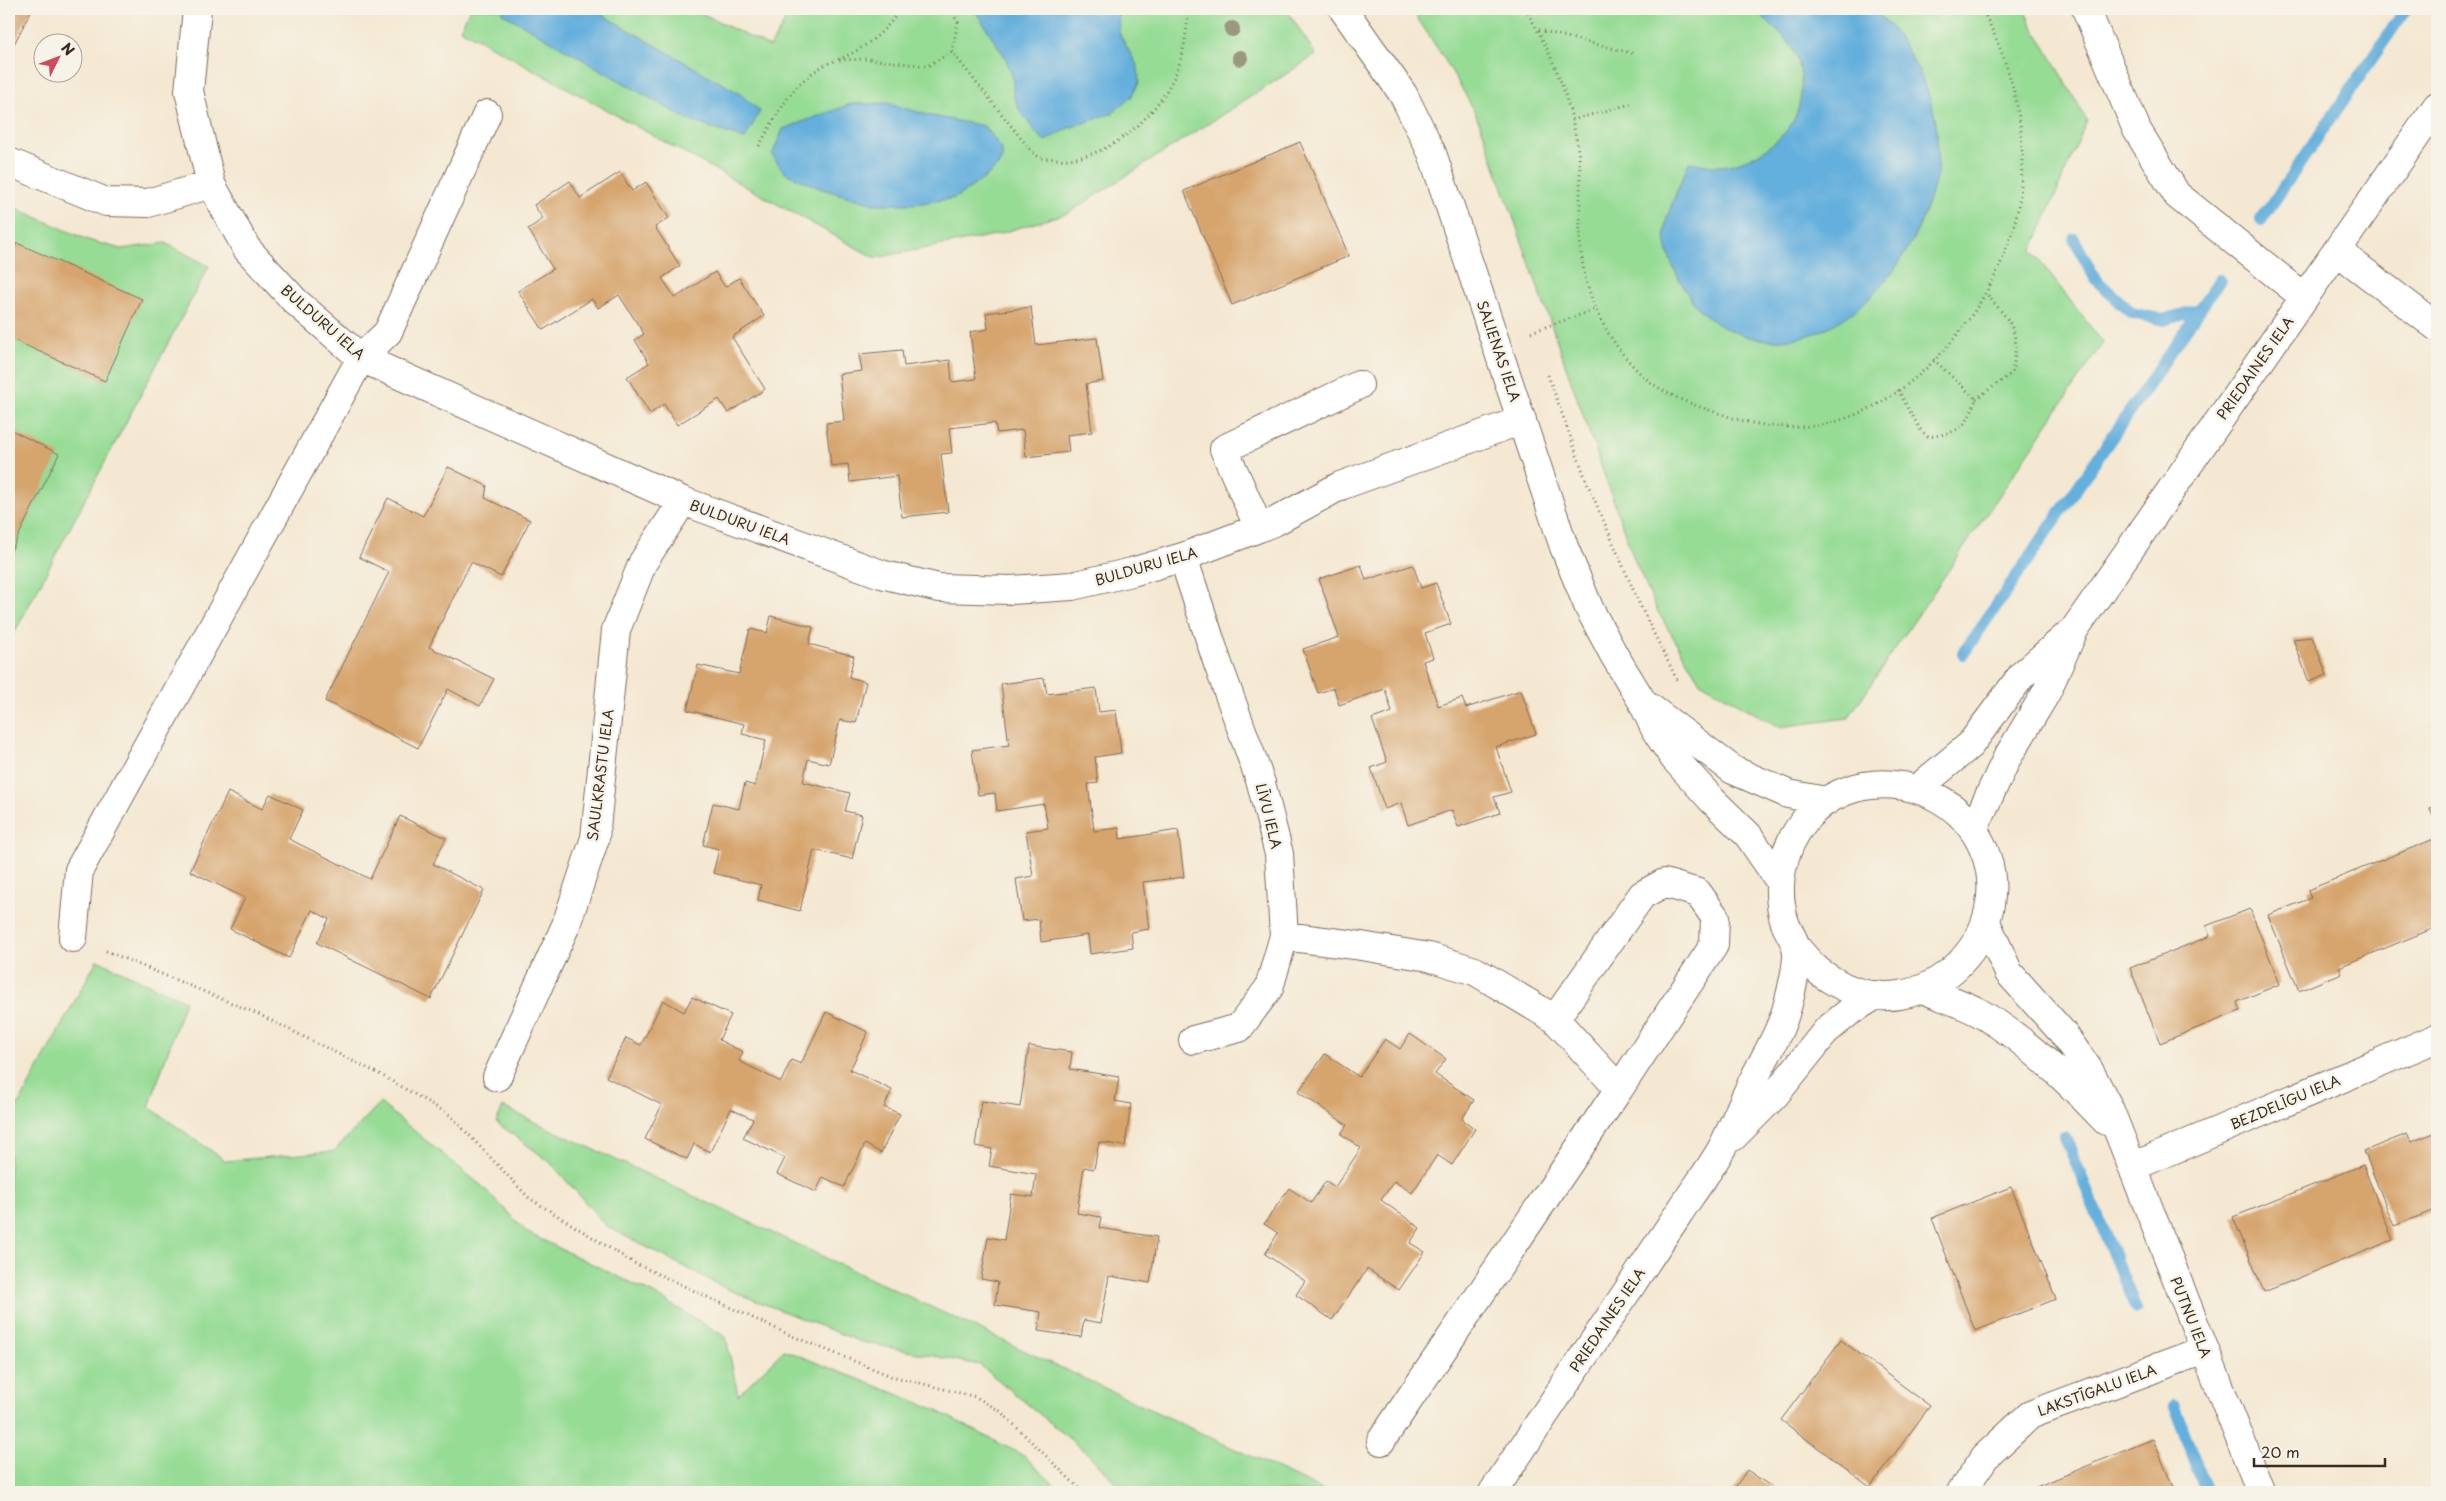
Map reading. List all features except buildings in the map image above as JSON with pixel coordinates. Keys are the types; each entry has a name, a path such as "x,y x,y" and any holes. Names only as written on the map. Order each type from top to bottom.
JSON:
{"street":[{"name":"BULDURU IELA","path":"197,9 189,91 212,184 248,249 295,301 361,358 684,501 881,574 939,588 1011,590 1072,586 1132,572 1183,558 1276,522 1340,486 1522,420"},
{"name":"SALIENAS IELA","path":"1343,9 1403,94 1432,153 1564,547 1589,608 1614,655 1642,701 1656,731 1674,758 1712,800 1748,835 1779,880"},
{"path":"2086,9 2137,130 2177,195 2304,297"},
{"name":"PRIEDAINES IELA","path":"2074,630 2437,106"},
{"path":"73,938 79,870 361,358 388,332 487,114"},
{"path":"9,162 106,202 148,203 212,184"},
{"path":"2338,251 2437,327"},
{"path":"1259,528 1224,449 1359,385"},
{"name":"SAULKRASTU IELA","path":"497,1077 566,925 595,838 616,630 643,562 684,501"},
{"name":"LĪVU IELA","path":"1183,558 1218,664 1262,783 1279,854 1284,936 1269,988 1239,1028 1193,1040"},
{"path":"1917,788 1970,745 2022,676 2074,630"},
{"path":"1973,830 2007,758 2046,693 2074,630"},
{"path":"1642,701 1733,770 1788,794 1826,801"},
{"path":"1870,784 1894,784 1917,788 1938,798 1958,812 1973,830 1984,851 1990,875 1990,898 1986,922 1976,943 1962,962 1944,978 1923,989 1900,994 1876,995 1853,990 1831,981 1812,966 1797,948 1786,927 1780,904 1779,880 1784,857 1794,835 1808,816 1826,801 1847,790 1870,784"},
{"path":"1381,1441 1714,945 1714,917 1698,893 1664,883 1642,895 1555,1019"},
{"name":"PUTNU IELA","path":"1986,922 2008,973 2062,1032 2089,1070 2109,1108 2261,1492"},
{"path":"1284,936 1356,945 1429,958 1475,970 1555,1019 1619,1089"},
{"path":"1722,1148 1784,1019 1792,990 1797,948"},
{"path":"1923,989 1978,1012 2034,1051 2081,1095 2121,1141"},
{"path":"1722,1148 1775,1095 1827,1030 1849,1012 1876,995"},
{"name":"BEZDELĪGU IELA","path":"2132,1167 2437,1038"},
{"name":"PRIEDAINES IELA","path":"1493,1492 1722,1148"},
{"name":"LAKSTĪGALU IELA","path":"1961,1492 1985,1457 2030,1415 2204,1350"}],"path":[{"path":"759,146 797,85 821,66 857,53 877,37 900,9"},
{"path":"837,60 868,59 927,66 952,52 958,22 950,9"},
{"path":"952,52 1028,147 1040,157 1062,159 1086,156 1114,143 1156,108 1172,82 1178,64 1187,27 1188,9"},
{"path":"1525,9 1539,30 1555,67 1572,120 1579,157 1581,251 1584,273 1596,309 1612,340 1640,373 1661,390 1688,403 1748,423 1779,426 1812,426 1875,406 1909,383 1958,335 2000,268 2014,228 2020,195 2022,159 2018,104 2000,48 1982,9"},
{"path":"1539,30 1635,54"},
{"path":"1572,120 1634,103"},
{"path":"1898,390 1920,429 1928,437 1945,435 1960,429 1971,415 1976,399 2012,373 2016,351 2014,327 1986,293"},
{"path":"1551,325 1596,309"},
{"path":"1529,322 1536,341"},
{"path":"1933,360 1976,399"},
{"path":"1546,368 1586,480 1639,603 1665,652 1680,687"},
{"path":"73,938 258,1014 383,1076 442,1110 450,1115 529,1198 634,1263 792,1336 891,1376 976,1397 1000,1411 1083,1492"}],"green space":[{"path":"470,9 693,9 770,47 792,9 1286,9 1316,55 1068,213 995,235 875,258 460,29"},
{"path":"1411,9 2023,9 2087,120 2032,251 2103,343 1848,718 1779,727 1700,682 1658,612 1634,559 1481,126 1474,110 1440,52"},
{"path":"9,205 88,240 121,249 165,243 209,266 9,643"},
{"path":"97,960 185,1001 149,1107 226,1161 334,1151 380,1103 483,1187 528,1233 652,1293 726,1337 738,1395 784,1350 930,1407 1024,1456 1062,1492 9,1492 9,1122"},
{"path":"503,1107 1327,1492 1124,1492 1088,1454 980,1365 861,1342 729,1290 606,1226 550,1162 496,1122"}],"water":[{"path":"504,9 592,9 739,93 760,111 745,139 688,120 502,13"},
{"path":"974,9 1118,9 1119,33 1138,67 1139,83 1131,97 1113,113 1069,128 1045,141 1035,132 1019,109 1013,95 1013,77 1005,57"},
{"path":"1756,9 1874,9 1894,31 1918,70 1934,112 1937,142 1936,177 1916,234 1900,261 1880,287 1857,309 1830,326 1801,337 1771,340 1739,334 1712,321 1701,311 1691,299 1675,271 1665,239 1667,218 1689,162 1720,166 1742,161 1775,142 1791,125 1796,115 1800,101 1801,85 1800,69 1796,55 1783,36"},
{"path":"887,103 932,116 984,126 1002,149 1002,158 998,166 982,180 955,198 916,204 874,204 822,189 785,173 772,155 783,129 851,104"}],"waterway":[{"path":"2261,220 2406,9"},
{"path":"2074,239 2096,280 2132,313 2164,320 2200,309"},
{"path":"1963,654 2220,280"},
{"path":"2065,1137 2136,1309"},
{"path":"2174,1406 2207,1492"}]}
